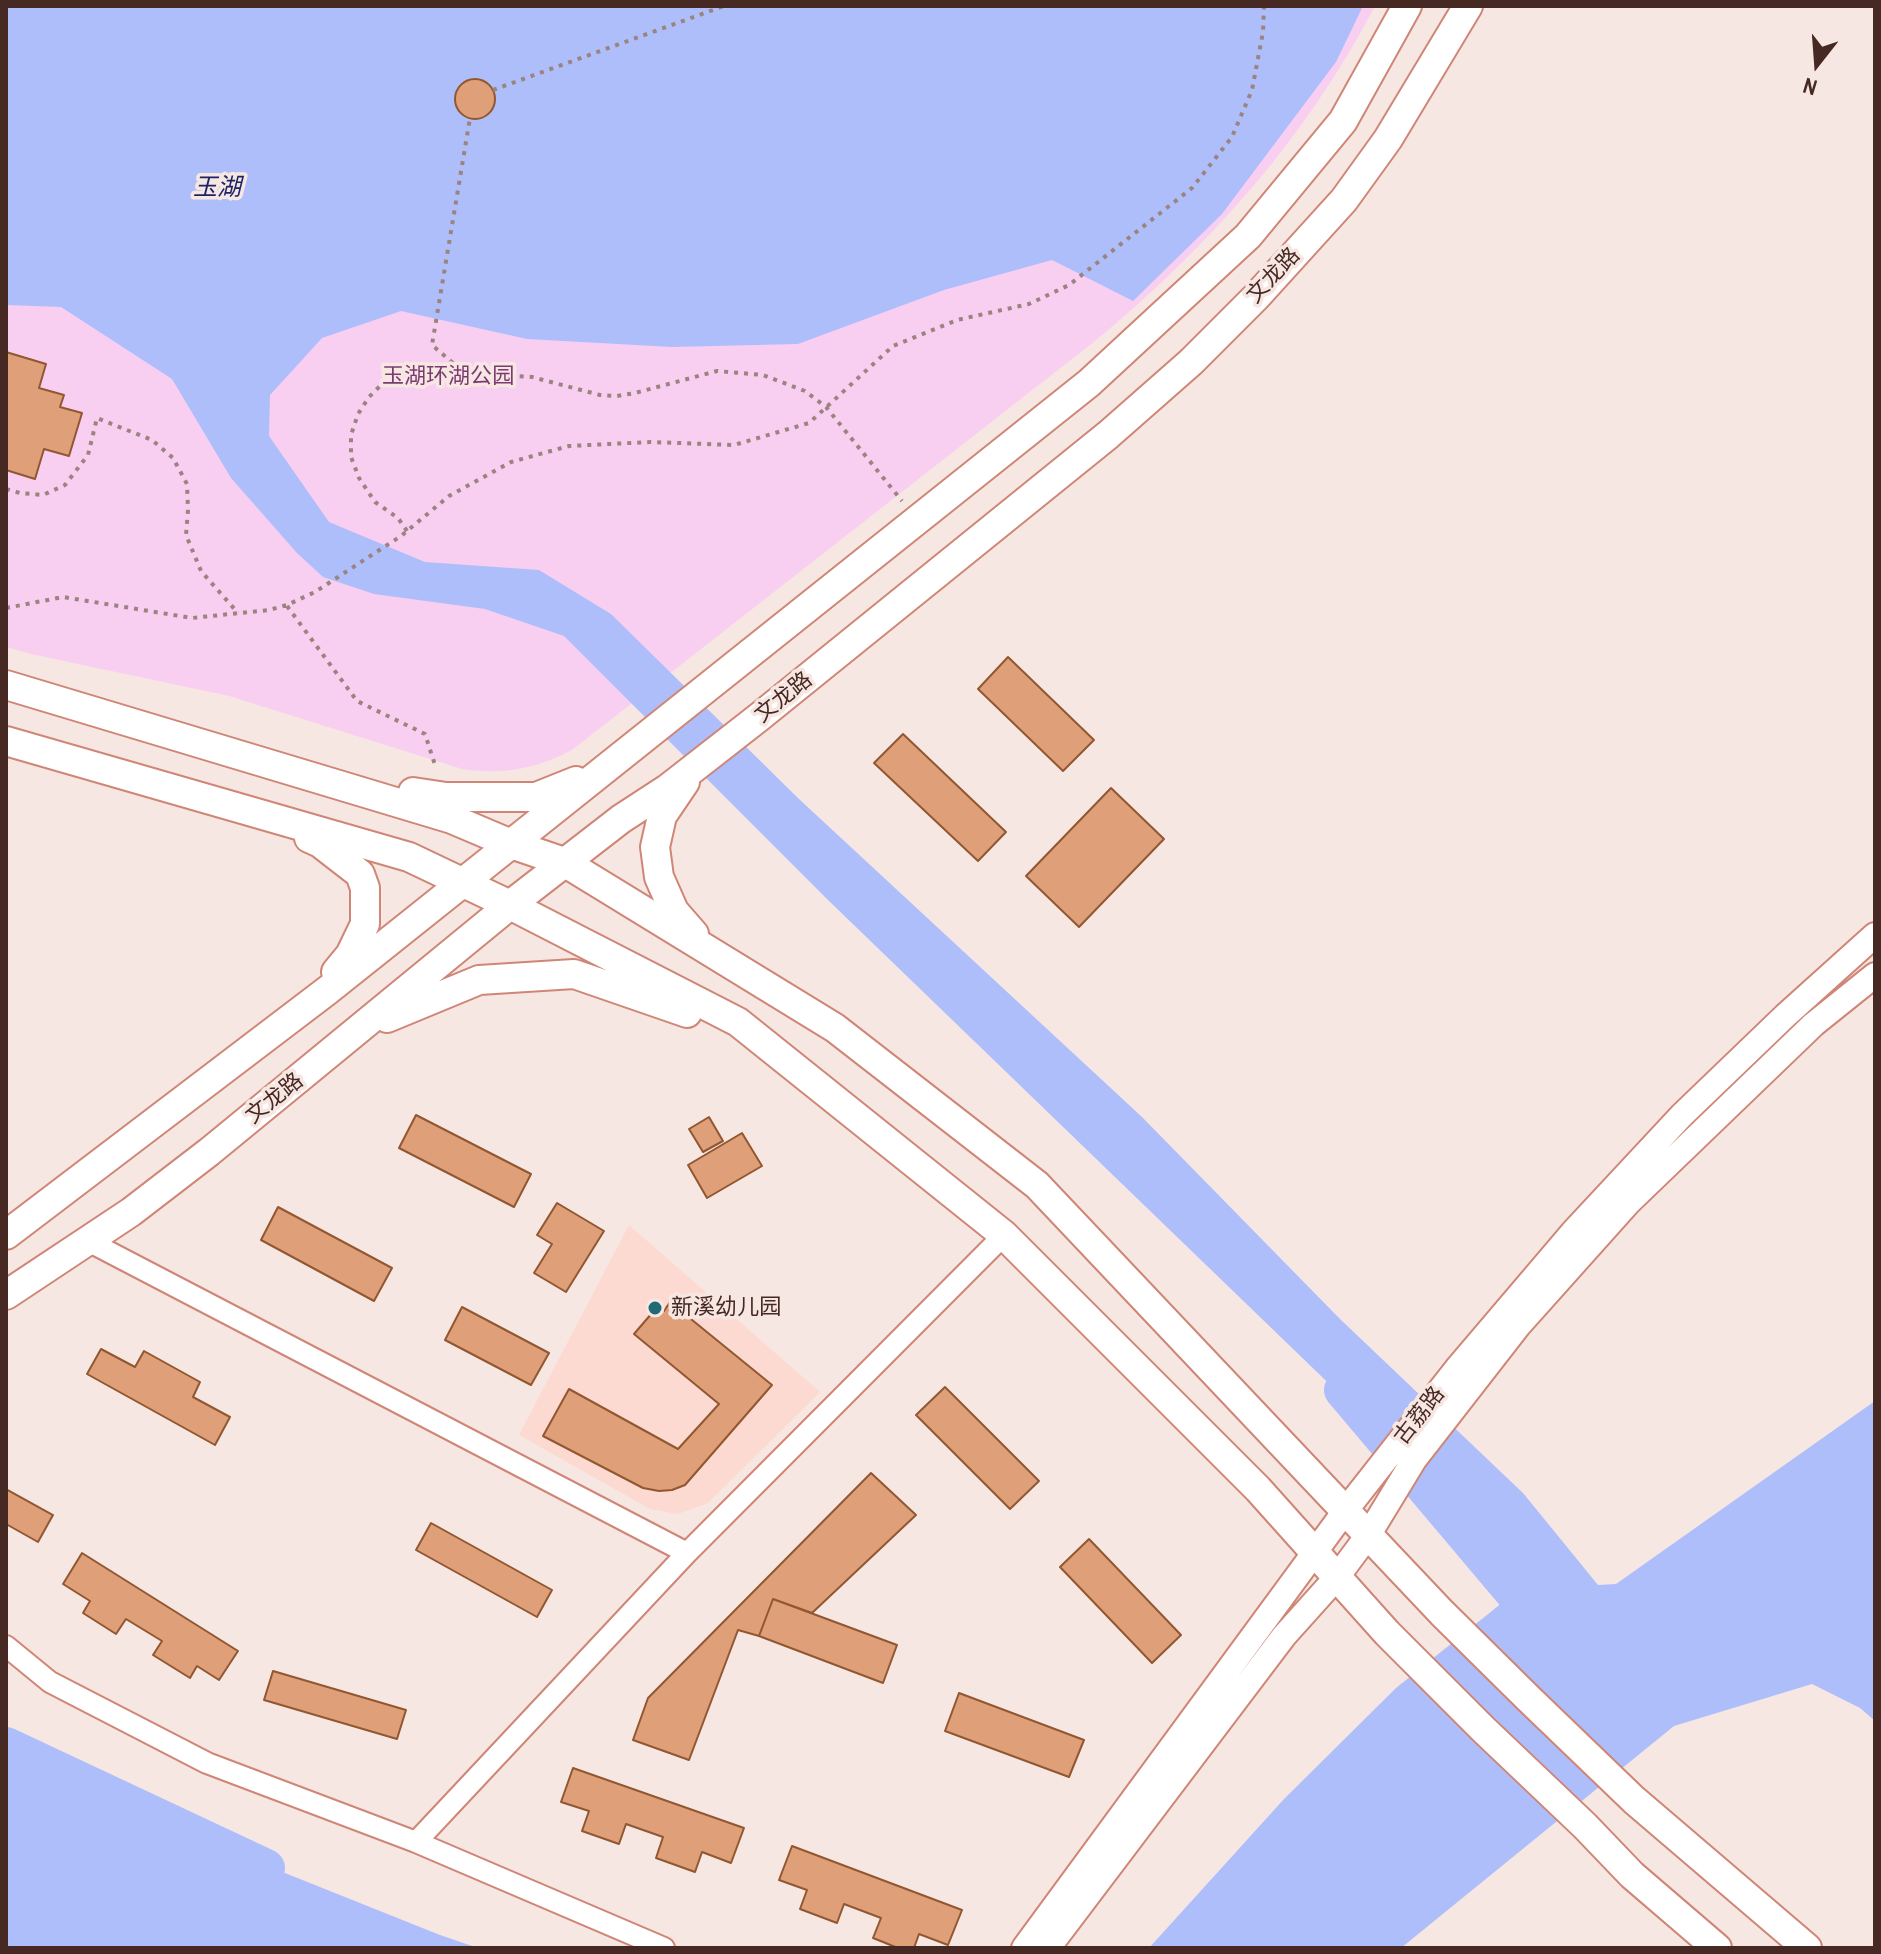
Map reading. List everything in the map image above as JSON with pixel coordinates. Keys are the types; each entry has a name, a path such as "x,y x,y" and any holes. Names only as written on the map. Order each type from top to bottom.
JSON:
{"main road":[{"name":"文龙路","path":"6,1235 313,1002 1089,383 1248,236 1343,121 1407,6"},
{"name":"文龙路","path":"6,1295 131,1212 209,1152 564,862 693,769 1108,435 1191,362 1256,297 1344,200 1388,139 1468,6"},
{"path":"6,685 452,819 564,862 835,1028 1037,1185 1442,1613 1620,1787 1807,1948"},
{"path":"6,741 409,857 738,1022 1004,1235 1258,1489 1387,1633 1632,1875 1717,1948"},
{"path":"693,769 662,816 655,847 659,877 674,911 707,950"},
{"path":"302,774 446,797 536,797 602,771"},
{"path":"165,786 320,843 360,874 365,888 365,924 350,955 313,1002"},
{"path":"360,1028 479,980 574,974 682,1010 798,1070"}],"street":[{"name":"古荔路","path":"1024,1948 1345,1511 1459,1366 1573,1232 1682,1115 1875,935"},
{"name":"古荔路","path":"1048,1948 1284,1636 1337,1577 1369,1534 1414,1460 1510,1337 1629,1202 1814,1024 1875,975"},
{"path":"416,1842 687,1553 1004,1235"},
{"path":"88,1241 687,1553"},
{"path":"6,1646 50,1682 207,1763 416,1842 664,1948"}],"path":[{"path":"493,90 724,6"},
{"path":"6,608 63,597 192,618 269,610 315,592 401,536 449,496 511,462 569,446 650,442 734,445 809,423 893,346 957,320 1029,304 1069,285 1192,188 1232,137 1252,90 1263,32 1264,6"},
{"path":"468,377 432,345 470,118"},
{"path":"407,531 398,518 375,502 359,478 351,457 351,435 358,414 369,397 384,382 408,371 451,379 484,374 532,377 600,395 617,396 717,371 763,375 805,391 826,407 903,503"},
{"path":"6,489 43,495 65,485 88,455 97,418 152,440 173,458 187,484 186,535 201,571 238,613"},
{"path":"287,605 357,701 425,734 436,768"}],"shaded area":[{"name":"新溪幼儿园","path":"629,1225 820,1392 708,1503 678,1514 650,1509 519,1435"}],"green space":[{"name":"玉湖环湖公园","path":"6,6 1375,6 1318,101 1252,188 1177,268 1137,305 572,750 532,766 491,771 462,769 229,696 6,647"}],"water":[{"name":"玉湖","path":"6,6 1363,6 1336,62 1222,214 1133,301 1052,260 944,290 798,344 672,347 527,339 401,311 322,338 270,395 269,436 329,522 425,562 539,570 611,614 799,799 1142,1117 1340,1319 1523,1493 1598,1585 1616,1584 1875,1401 1875,1721 1860,1708 1812,1684 1674,1726 1401,1948 1149,1948 1284,1799 1396,1688 1513,1594 1492,1541 828,900 564,636 485,609 374,594 323,577 297,553 231,478 172,379 61,307 6,305","holes":["476,80 489,86 495,98 489,114 480,119 463,113 455,96 459,88"]},
{"path":"6,1746 105,1801 478,1948 6,1948"}],"building":[{"path":"475,79 489,85 495,99 489,113 475,119 461,113 455,99 461,85"},
{"path":"6,352 46,364 39,388 64,395 60,407 82,413 69,456 44,449 35,479 6,470"},
{"path":"1008,657 1094,740 1063,771 978,689"},
{"path":"903,734 1006,832 978,861 874,763"},
{"path":"1111,788 1164,839 1079,927 1026,876"},
{"path":"416,1115 531,1174 514,1207 399,1148"},
{"path":"709,1117 723,1141 703,1152 689,1129"},
{"path":"742,1133 762,1166 707,1198 688,1165"},
{"path":"557,1203 604,1231 566,1292 534,1273 552,1244 537,1235"},
{"path":"278,1207 392,1268 374,1301 261,1240"},
{"path":"670,1302 772,1385 685,1485 659,1491 643,1488 543,1436 569,1389 678,1449 719,1404 634,1334 658,1306 664,1311"},
{"path":"462,1307 549,1353 531,1385 445,1340"},
{"path":"101,1349 135,1367 144,1351 200,1382 193,1397 230,1417 215,1445 87,1374"},
{"path":"945,1387 1039,1481 1010,1509 916,1415"},
{"path":"871,1473 916,1515 812,1613 773,1599 759,1636 738,1630 689,1760 633,1740 648,1698"},
{"path":"6,1489 53,1515 38,1542 6,1524"},
{"path":"431,1523 552,1590 537,1617 416,1550"},
{"path":"1089,1539 1181,1635 1152,1663 1060,1567"},
{"path":"82,1553 238,1651 219,1680 197,1666 190,1678 153,1655 162,1641 126,1619 116,1634 83,1613 90,1601 63,1584"},
{"path":"773,1599 897,1645 883,1683 759,1636"},
{"path":"273,1671 406,1710 397,1739 264,1700"},
{"path":"959,1693 1084,1740 1069,1777 945,1731"},
{"path":"573,1768 744,1828 731,1863 702,1852 695,1872 656,1858 663,1837 626,1824 619,1844 582,1831 589,1811 561,1802"},
{"path":"792,1846 962,1910 948,1945 919,1934 914,1948 898,1948 873,1938 881,1918 844,1904 837,1923 800,1909 807,1890 779,1880"}],"waterway":[{"path":"1343,1390 1543,1627"},
{"path":"6,1746 266,1868"}],"place":[{"name":"新溪幼儿园","path":"655,1308"}]}
